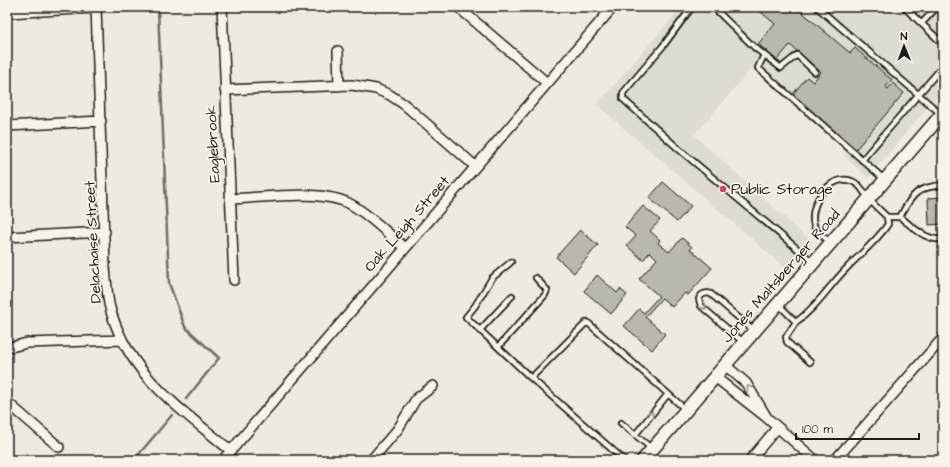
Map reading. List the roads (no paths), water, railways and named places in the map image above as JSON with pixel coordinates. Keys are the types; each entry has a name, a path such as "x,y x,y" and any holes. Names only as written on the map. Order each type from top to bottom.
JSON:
{"main road":[{"name":"Jones Maltsberger Road","path":"643,460 885,180 941,119"}],"street":[{"name":"Eaglebrook","path":"222,7 234,280"},
{"path":"458,7 547,83"},
{"name":"Oak Leigh Street","path":"223,460 613,7"},
{"path":"7,13 96,8"},
{"name":"Delachaise Street","path":"96,8 106,267 109,302 122,340 129,354 148,379 231,451"},
{"path":"338,51 339,86"},
{"path":"225,90 339,86 368,87 390,95 476,166"},
{"path":"7,126 101,121"},
{"path":"230,199 312,196 337,199 353,206 366,215 405,248"},
{"path":"7,237 105,232"},
{"path":"835,460 943,338"},
{"path":"7,348 27,344 122,340"},
{"path":"725,365 746,384 758,400 766,417"},
{"path":"715,377 766,417 815,460"},
{"path":"374,459 398,429 416,399 433,386"},
{"path":"7,402 59,447"},
{"path":"750,460 777,428"}],"lane":[{"path":"692,7 663,46 623,93 623,99 681,151 814,262"},
{"path":"713,7 764,55 781,68 797,55 815,72"},
{"path":"816,7 918,93 941,119"},
{"path":"904,7 943,44"},
{"path":"922,24 937,7"},
{"path":"764,55 758,68 885,180"},
{"path":"862,160 918,93 943,66"},
{"path":"810,362 787,342 786,338 796,322 806,315 846,269 882,234 888,224 887,217 869,199 863,187 849,180 841,180 822,192 813,208 813,221 815,229 831,243"},
{"path":"900,216 909,200 925,186 943,184"},
{"path":"887,217 900,216 924,236 937,240 943,239"},
{"path":"511,262 492,278 475,306 466,317 531,378 624,460"},
{"path":"498,347 545,295 547,290 536,278"},
{"path":"744,343 701,306 699,300 702,295 706,293 711,294 754,332"},
{"path":"480,330 512,296"},
{"path":"778,304 796,322"},
{"path":"531,378 587,322 686,410"},
{"path":"635,435 668,394"},
{"path":"620,423 653,449"}],"waterway":[{"path":"158,7 169,283 185,327 219,358 186,399"},
{"path":"134,460 172,415"}],"place":[{"name":"Public Storage","path":"723,189"}]}
